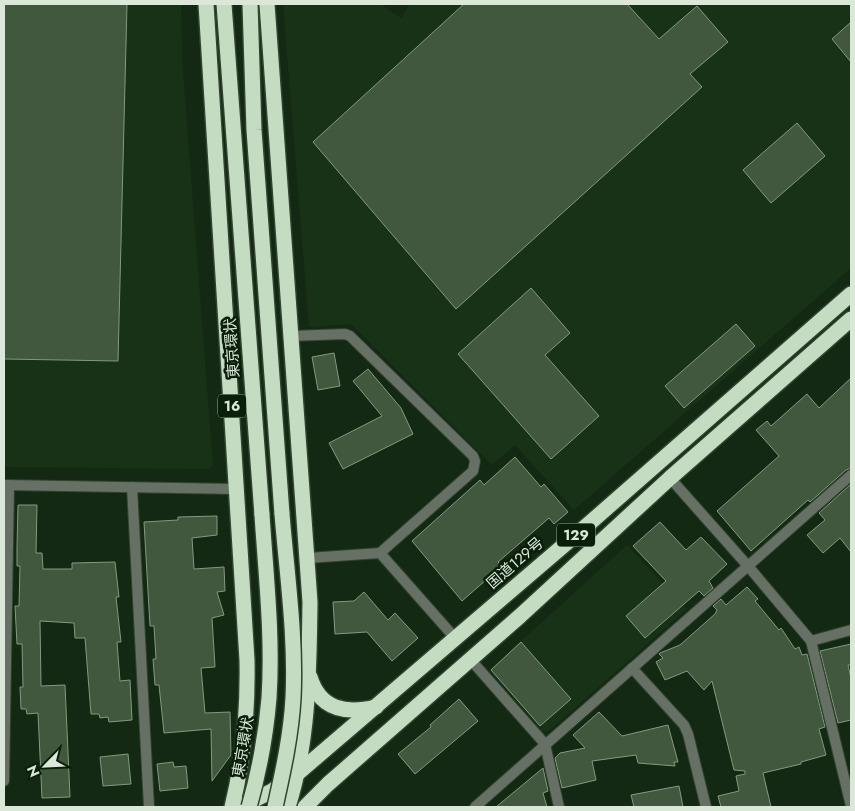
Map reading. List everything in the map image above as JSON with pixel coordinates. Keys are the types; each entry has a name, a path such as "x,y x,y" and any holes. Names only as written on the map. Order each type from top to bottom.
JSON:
{"highway":[{"name":"16","path":"206,4 248,660 246,732 241,773 232,807"},
{"name":"東京環状","path":"224,4 268,618 269,698 265,734 249,807"},
{"path":"250,4 254,130 291,621 293,696 290,733 275,807"},
{"path":"268,4 310,602 306,716 298,773 289,805"},
{"name":"国道129号","path":"239,807 272,791 298,773 851,294"},
{"name":"129","path":"305,807 328,784 520,616 670,478 851,319"},
{"path":"309,670 317,692 324,701 337,708 351,711 376,706"},
{"path":"261,807 289,805 328,784"}],"street":[{"path":"291,336 345,334 350,336 473,456 475,461 473,470 380,553 308,558"},
{"path":"475,807 851,475"},
{"path":"670,478 811,641 851,806"},
{"path":"4,781 6,485 236,489"},
{"path":"132,487 149,807"},
{"path":"380,553 455,638"},
{"path":"811,641 851,630"},
{"path":"470,660 545,744 559,807"},
{"path":"632,668 684,726 688,734 706,807"}],"shaded area":[{"path":"4,4 181,4 182,59 213,466 209,469 4,467"},
{"path":"283,4 380,4 401,18 410,4 851,4 851,268 574,510 515,445 492,465 351,324 309,327"},
{"path":"627,545 687,609 549,731 542,731 489,670"}],"building":[{"path":"4,4 127,4 118,361 4,359"},
{"path":"464,4 627,4 659,39 697,6 728,42 690,74 702,87 456,309 313,142"},
{"path":"851,22 851,62 832,39"},
{"path":"797,123 825,156 771,203 743,170"},
{"path":"531,288 570,333 545,355 599,416 551,459 458,354"},
{"path":"736,324 755,346 684,408 665,386"},
{"path":"334,353 340,386 318,390 312,357"},
{"path":"368,369 401,408 413,434 343,469 329,443 382,416 353,381"},
{"path":"851,378 851,468 846,470 810,502 808,500 751,551 717,511 779,456 756,430 767,421 771,426 807,394 819,408"},
{"path":"515,457 541,487 544,484 568,512 554,524 549,518 498,562 502,566 462,601 412,541 480,480 484,485"},
{"path":"851,484 851,552 840,538 823,553 807,535 825,520 819,513"},
{"path":"18,505 37,505 36,553 42,553 43,569 72,569 72,563 115,562 119,597 116,597 121,642 117,642 120,681 130,680 132,720 109,722 108,717 100,718 99,714 91,714 85,638 75,638 74,623 40,621 41,686 65,685 70,797 42,798 38,713 27,714 26,709 21,709 20,687 23,687 22,644 17,644 15,606 19,606 20,566 17,566"},
{"path":"217,516 217,535 192,538 194,569 224,567 225,591 217,592 224,615 212,618 215,667 201,668 205,713 230,712 231,755 212,781 211,729 164,733 159,685 155,685 153,659 156,659 154,626 150,626 144,522 178,520 178,517"},
{"path":"660,522 686,550 701,537 727,564 709,581 713,588 704,596 699,591 645,638 626,616 666,581 633,546"},
{"path":"747,587 758,599 755,601 779,630 781,628 795,649 799,647 802,655 807,654 825,727 819,729 826,755 801,762 801,764 763,773 771,807 721,807 718,796 739,791 736,776 745,774 745,771 734,770 712,681 704,690 687,671 665,680 656,662 663,658 660,653 680,645 715,614 717,610 713,606 721,599 726,605"},
{"path":"364,592 388,620 395,613 418,638 392,661 367,632 335,634 333,602 354,601"},
{"path":"521,642 571,699 540,726 491,670"},
{"path":"851,644 851,665 848,665 851,678 851,720 838,723 820,651"},
{"path":"459,699 478,721 415,774 398,754 431,727 430,725"},
{"path":"599,712 622,736 668,725 678,762 674,762 675,766 638,763 636,755 592,761 596,780 562,788 555,758 560,753 585,748 573,735"},
{"path":"128,754 131,784 103,786 100,757"},
{"path":"173,762 174,767 186,766 188,788 160,791 157,764"},
{"path":"543,768 548,791 543,793 547,807 496,807"},
{"path":"679,786 683,807 634,807 631,795"}]}
